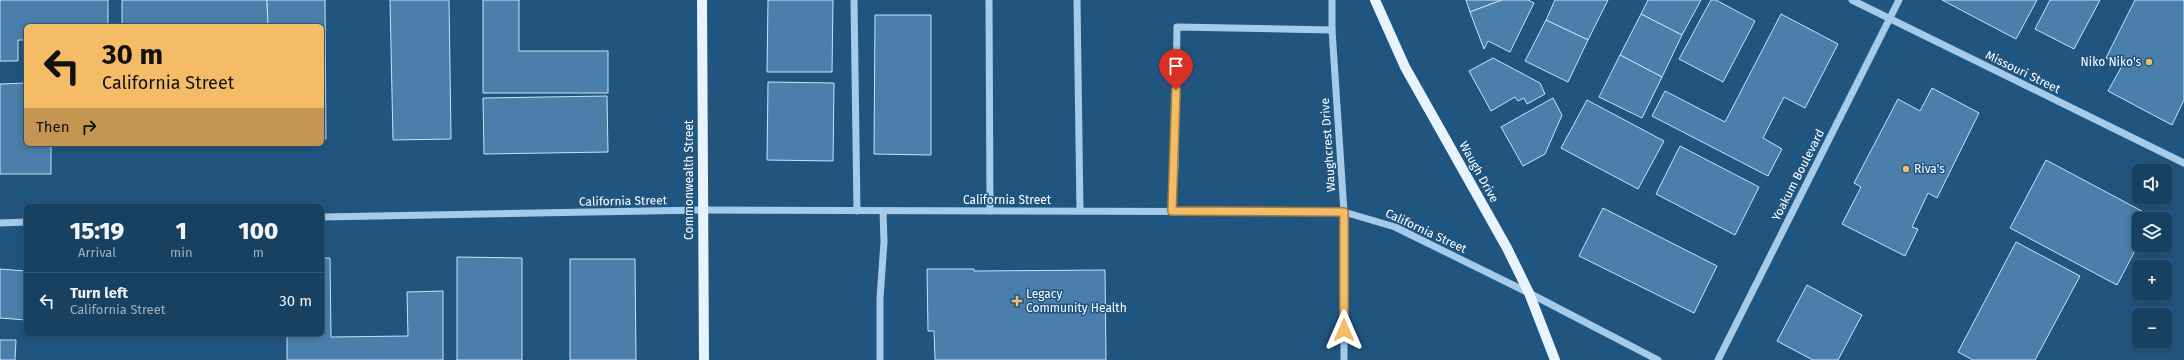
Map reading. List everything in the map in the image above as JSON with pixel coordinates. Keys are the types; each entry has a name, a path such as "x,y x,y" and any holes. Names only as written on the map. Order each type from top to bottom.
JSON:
{"main road":[{"name":"Commonwealth Street","path":"702,0 704,360"},
{"name":"Waugh Drive","path":"1375,0 1405,67 1507,248 1529,293 1555,360"}],"street":[{"path":"854,0 857,211"},
{"path":"989,0 990,211"},
{"path":"1077,0 1080,211"},
{"name":"Waughcrest Drive","path":"1332,0 1332,30 1344,212 1344,360"},
{"name":"Missouri Street","path":"1852,0 2184,163"},
{"name":"Yoakum Boulevard","path":"1718,360 1899,0"},
{"path":"1172,211 1175,167 1177,27 1332,30"},
{"name":"California Street","path":"324,217 702,210 1344,212 1395,227 1529,293 1658,360"},
{"path":"880,360 880,298 884,242 884,210"},
{"path":"0,223 24,222"}],"building":[{"path":"0,0 108,0 108,24 24,24 24,40 18,40 18,61 0,61"},
{"path":"122,0 267,0 268,24 122,24"},
{"path":"267,0 325,0 326,139 324,139 324,24 268,24"},
{"path":"390,0 449,0 451,139 393,140"},
{"path":"483,0 519,0 519,51 608,51 608,93 483,93"},
{"path":"768,0 833,0 832,72 767,72"},
{"path":"1466,0 1502,0 1470,12"},
{"path":"1502,0 1528,0 1534,3 1510,52 1488,41 1484,49 1470,12"},
{"path":"1555,0 1608,0 1588,40 1546,20"},
{"path":"1648,0 1701,0 1682,35 1641,14"},
{"path":"1711,0 1716,0 1755,21 1723,82 1679,59"},
{"path":"1942,0 2037,0 2016,39"},
{"path":"2050,0 2100,0 2074,49 2035,29"},
{"name":"Niko Niko's","path":"2135,0 2184,0 2184,100 2172,125 2108,91 2122,66 2106,58"},
{"path":"1641,14 1682,35 1662,77 1620,55"},
{"path":"1781,14 1838,44 1805,108 1784,97 1763,138 1782,149 1768,176 1652,116 1665,91 1725,122"},
{"path":"875,15 931,15 931,155 874,154"},
{"path":"1546,20 1588,40 1568,82 1525,61"},
{"path":"1620,55 1662,77 1642,118 1599,97"},
{"path":"1493,58 1540,83 1545,94 1527,104 1524,98 1518,101 1515,97 1491,111 1469,71"},
{"path":"768,82 834,83 833,161 767,160"},
{"path":"24,83 24,146 51,146 51,174 0,174 0,84"},
{"name":"Riva's","path":"1932,88 1979,113 1937,198 1928,193 1912,227 1918,229 1905,256 1842,224 1861,187 1854,183 1898,99 1920,111"},
{"path":"607,96 608,152 484,154 483,98"},
{"path":"1553,98 1562,115 1545,154 1523,166 1501,127"},
{"path":"1587,100 1664,141 1638,189 1561,148"},
{"path":"1680,146 1759,187 1735,235 1656,194"},
{"path":"2046,160 2144,212 2132,212 2132,252 2134,252 2117,285 2010,228"},
{"path":"1603,208 1717,266 1694,313 1579,256"},
{"path":"2016,242 2080,276 2035,360 1973,360 1958,352"},
{"path":"457,257 522,258 522,360 457,360"},
{"path":"324,258 330,258 331,337 408,336 407,292 443,291 443,360 287,360 287,336 324,336"},
{"path":"570,259 635,259 636,360 570,360"},
{"path":"0,269 24,271 24,320 0,318"},
{"name":"Legacy Community Health","path":"927,269 974,269 974,271 1105,270 1106,360 935,360 934,331 928,331"},
{"path":"1807,285 1862,315 1838,360 1813,360 1777,341"},
{"path":"0,340 16,340 15,360 0,360"}],"place":[{"name":"Niko Niko's","path":"2149,62"},
{"name":"Riva's","path":"1906,169"},
{"name":"Legacy Community Health","path":"1017,301"}],"route":[{"path":"1176,90 1175,167 1172,211 1344,212 1344,330"}]}
